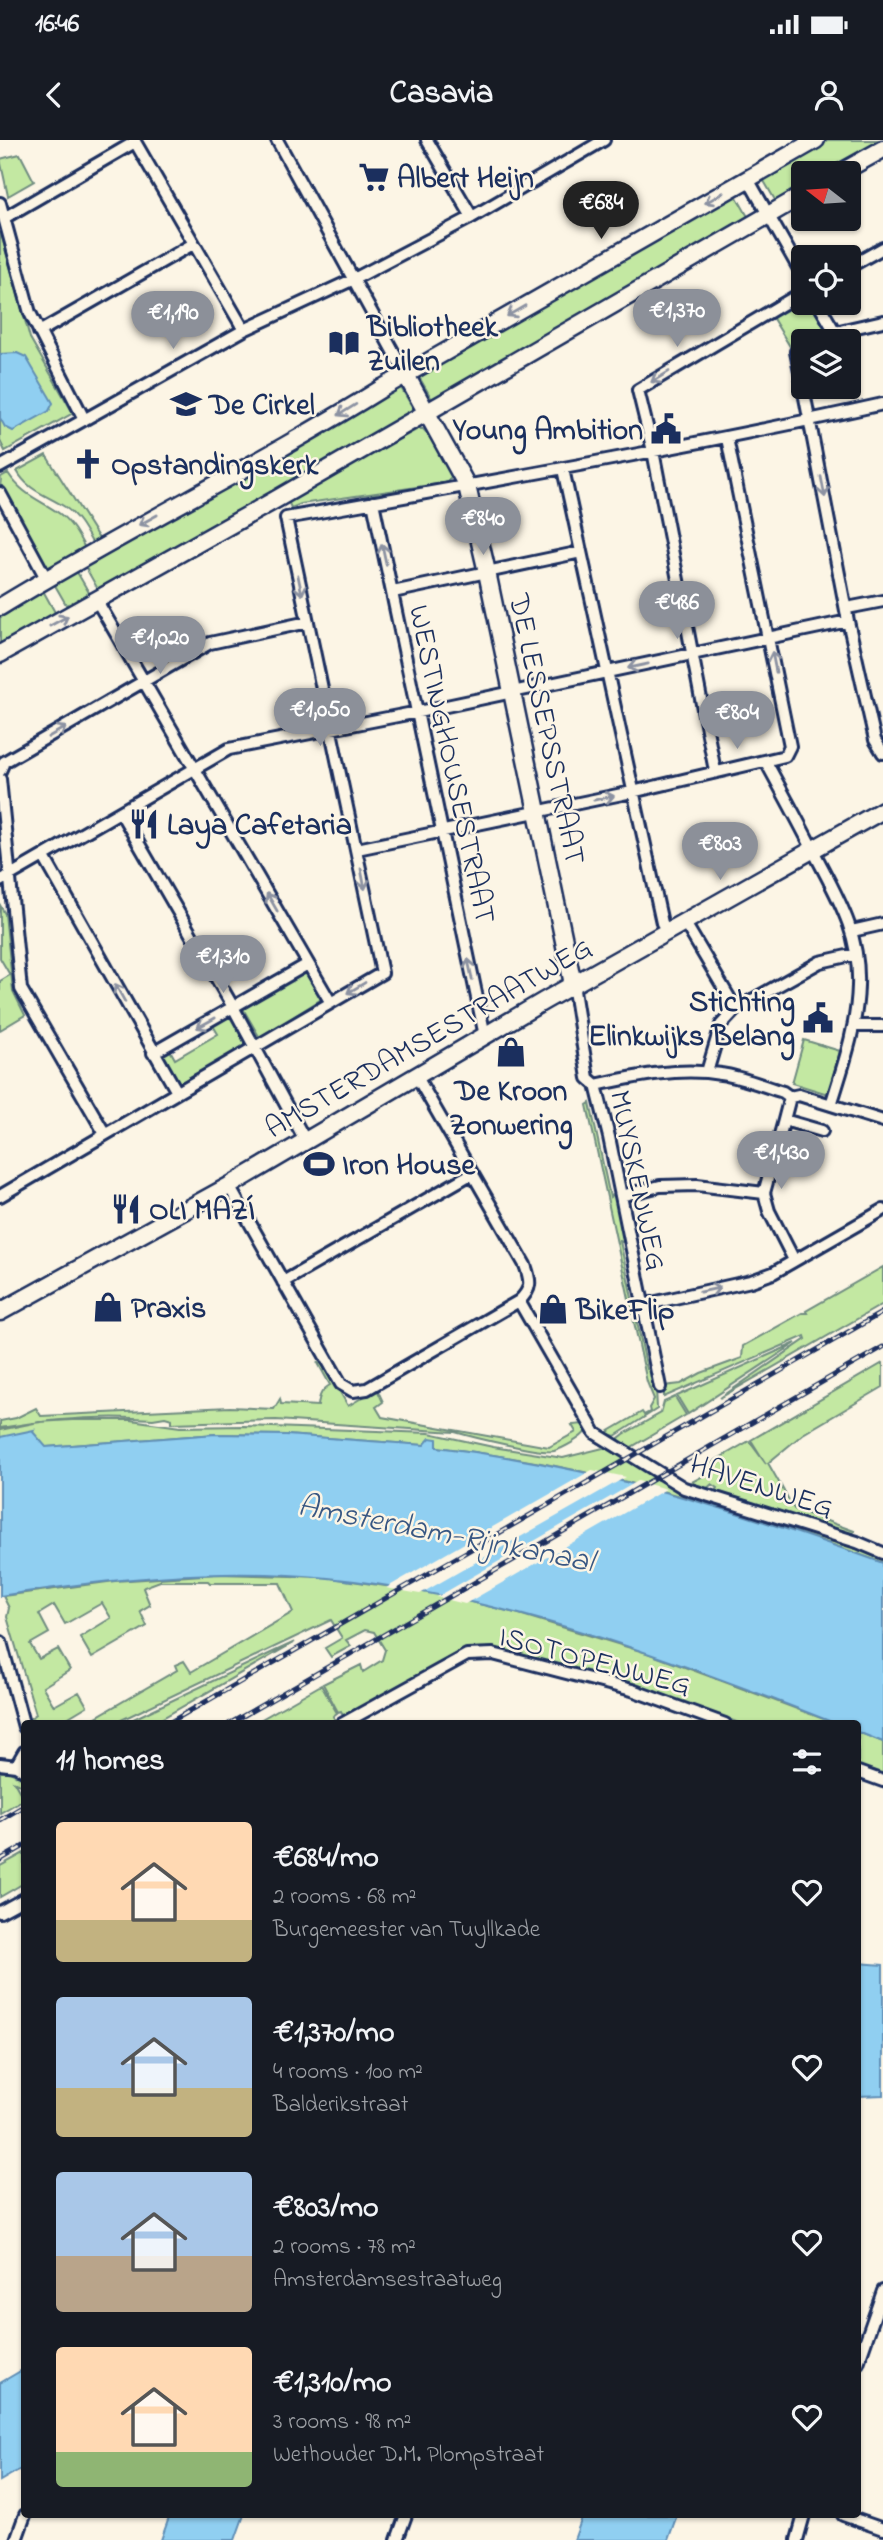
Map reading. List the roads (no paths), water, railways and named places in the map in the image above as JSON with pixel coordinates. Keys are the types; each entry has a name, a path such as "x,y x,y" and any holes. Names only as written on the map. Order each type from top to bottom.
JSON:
{"street":[{"path":"277,140 406,375"},
{"path":"427,140 472,217"},
{"path":"0,467 244,330 355,279 472,217 604,140"},
{"path":"0,607 46,578 326,422 816,140"},
{"path":"4,218 134,141 244,330"},
{"path":"861,161 883,149"},
{"path":"748,178 791,254"},
{"path":"0,654 97,601 791,202"},
{"path":"0,203 30,313 84,419"},
{"path":"39,332 193,244"},
{"path":"861,260 883,248"},
{"path":"715,771 653,451 638,390 791,299"},
{"path":"848,329 883,321"},
{"name":"DE LESSEPSSTRAAT","path":"406,375 467,486 573,984"},
{"path":"806,399 848,621 875,740 883,753"},
{"path":"0,1196 382,973 286,518 563,470 883,404"},
{"path":"357,849 632,792 785,756 790,746 727,438"},
{"path":"563,470 632,792 662,923 668,932"},
{"path":"0,493 46,578"},
{"name":"WESTINGHOUSESTRAAT","path":"373,502 485,1036"},
{"path":"393,592 581,552"},
{"path":"97,601 331,1003"},
{"path":"847,608 883,601"},
{"path":"0,881 229,749 848,621"},
{"path":"0,770 4,762 211,643 308,622"},
{"path":"766,762 839,897 852,931 858,984 854,1026 831,1105"},
{"path":"0,779 21,989 104,1134"},
{"name":"AMSTERDAMSESTRAATWEG","path":"0,1312 229,1186 573,984 883,810"},
{"path":"121,813 255,1046 305,1140"},
{"path":"44,857 177,1092"},
{"path":"685,923 736,1009"},
{"path":"852,931 883,924"},
{"path":"707,1072 721,1025 736,1009 820,962 856,954"},
{"path":"153,1053 308,964"},
{"name":"MUYSKENWEG","path":"573,984 588,1078 596,1085 660,1387"},
{"path":"854,1026 883,1026"},
{"path":"596,1085 637,1076 707,1072 741,1079 783,1092 790,1097 799,1096 883,1121"},
{"path":"229,1186 341,1384 353,1391 367,1389 519,1301 527,1293 530,1278 417,1077"},
{"path":"790,1097 764,1193 768,1211 794,1260"},
{"path":"784,1120 822,1130"},
{"path":"283,1282 471,1174"},
{"path":"621,1196 660,1186 697,1185 764,1193"},
{"path":"643,1305 773,1273 883,1210"},
{"name":"HAVENWEG","path":"519,1301 595,1433 684,1488 845,1538 883,1553"},
{"path":"1,1642 22,1720"},
{"name":"ISOTOPENWEG","path":"349,1720 467,1656 494,1654 632,1690 714,1720"},
{"path":"0,1764 20,1768"},
{"path":"861,1773 883,1781"},
{"path":"0,1912 21,1901"},
{"path":"861,2354 883,2291"},
{"path":"16,2540 24,2518"},
{"path":"397,2540 404,2518"},
{"path":"797,2540 803,2518"},
{"path":"852,2518 883,2529"}],"water":[{"path":"17,353 26,357 53,403 49,411 13,431 5,427 0,418 0,354"},
{"name":"Amsterdam-Rijnkanaal","path":"34,1430 46,1447 216,1434 286,1435 424,1445 430,1438 437,1439 437,1447 551,1465 608,1478 774,1525 883,1563 883,1742 861,1733 861,1720 827,1720 713,1676 587,1633 459,1599 394,1587 288,1575 205,1574 81,1584 0,1596 0,1437"},
{"path":"861,1963 883,1965 883,2095 861,2096"},
{"path":"21,2371 21,2469 0,2481 0,2383"},
{"path":"169,2518 243,2518 235,2540 161,2540"},
{"path":"582,2518 676,2518 668,2540 574,2540"}],"railway":[{"path":"174,1720 883,1312"},
{"path":"236,1720 883,1347"},
{"path":"0,1820 21,1808"},
{"path":"0,1860 21,1848"}],"place":[{"name":"Albert Heijn","path":"374,177"},
{"name":"Bibliotheek Zuilen","path":"344,343"},
{"name":"De Cirkel","path":"186,404"},
{"name":"Young Ambition","path":"666,429"},
{"name":"Opstandingskerk","path":"88,464"},
{"name":"Laya Cafetaria","path":"144,824"},
{"name":"Stichting Elinkwijks Belang","path":"818,1018"},
{"name":"De Kroon Zonwering","path":"511,1052"},
{"name":"Iron House","path":"319,1164"},
{"name":"OLI MAZÍ","path":"126,1209"},
{"name":"Praxis","path":"108,1307"},
{"name":"BikeFlip","path":"553,1309"}]}
